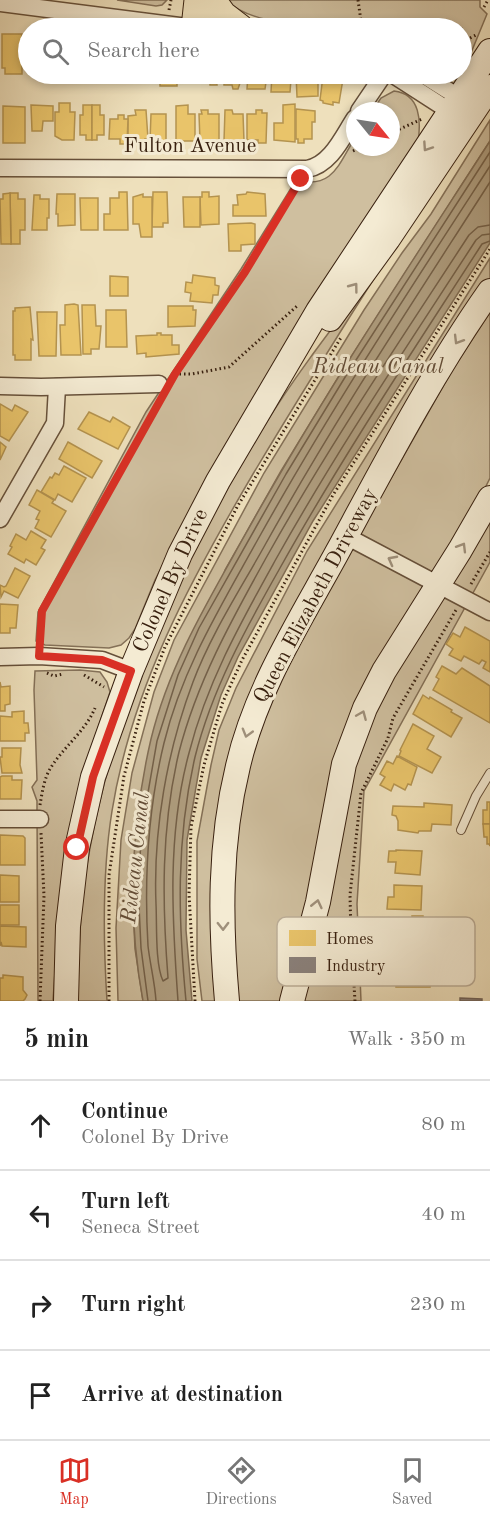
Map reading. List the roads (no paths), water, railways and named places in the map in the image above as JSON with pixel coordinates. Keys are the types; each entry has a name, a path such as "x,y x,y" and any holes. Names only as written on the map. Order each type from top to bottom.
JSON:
{"main road":[{"path":"174,0 184,18"},
{"path":"193,18 198,0"},
{"path":"212,0 227,18"},
{"name":"Colonel By Drive","path":"472,78 485,42"},
{"name":"Colonel By Drive","path":"66,1001 68,926 77,848 93,777 131,671 180,554 218,481 256,417 362,277 461,109 470,84"},
{"name":"Colonel By Drive","path":"461,109 490,87"},
{"name":"Queen Elizabeth Driveway","path":"227,1001 223,946 223,863 228,811 238,764 252,717 275,666 346,536 454,345 490,291"},
{"path":"314,917 340,782 350,746 374,689 490,498"},
{"path":"292,1001 296,986"}],"street":[{"path":"0,3 114,18"},
{"path":"366,102 378,84"},
{"path":"412,84 461,109"},
{"path":"433,84 461,109"},
{"name":"Fulton Avenue","path":"0,168 307,169 326,161 346,131"},
{"path":"0,386 164,388"},
{"path":"0,519 55,423 57,387"},
{"path":"346,536 490,612"},
{"path":"0,657 39,656 102,660 131,671"},
{"path":"0,819 40,819"}],"lane":[{"path":"461,830 476,796 490,773"}],"water":[{"name":"Rideau Canal","path":"490,141 490,243 313,521 238,657 221,695 201,758 187,840 186,930 192,1001 143,1001 133,903 135,837 144,771 151,739 168,685 204,609 303,435"}]}
